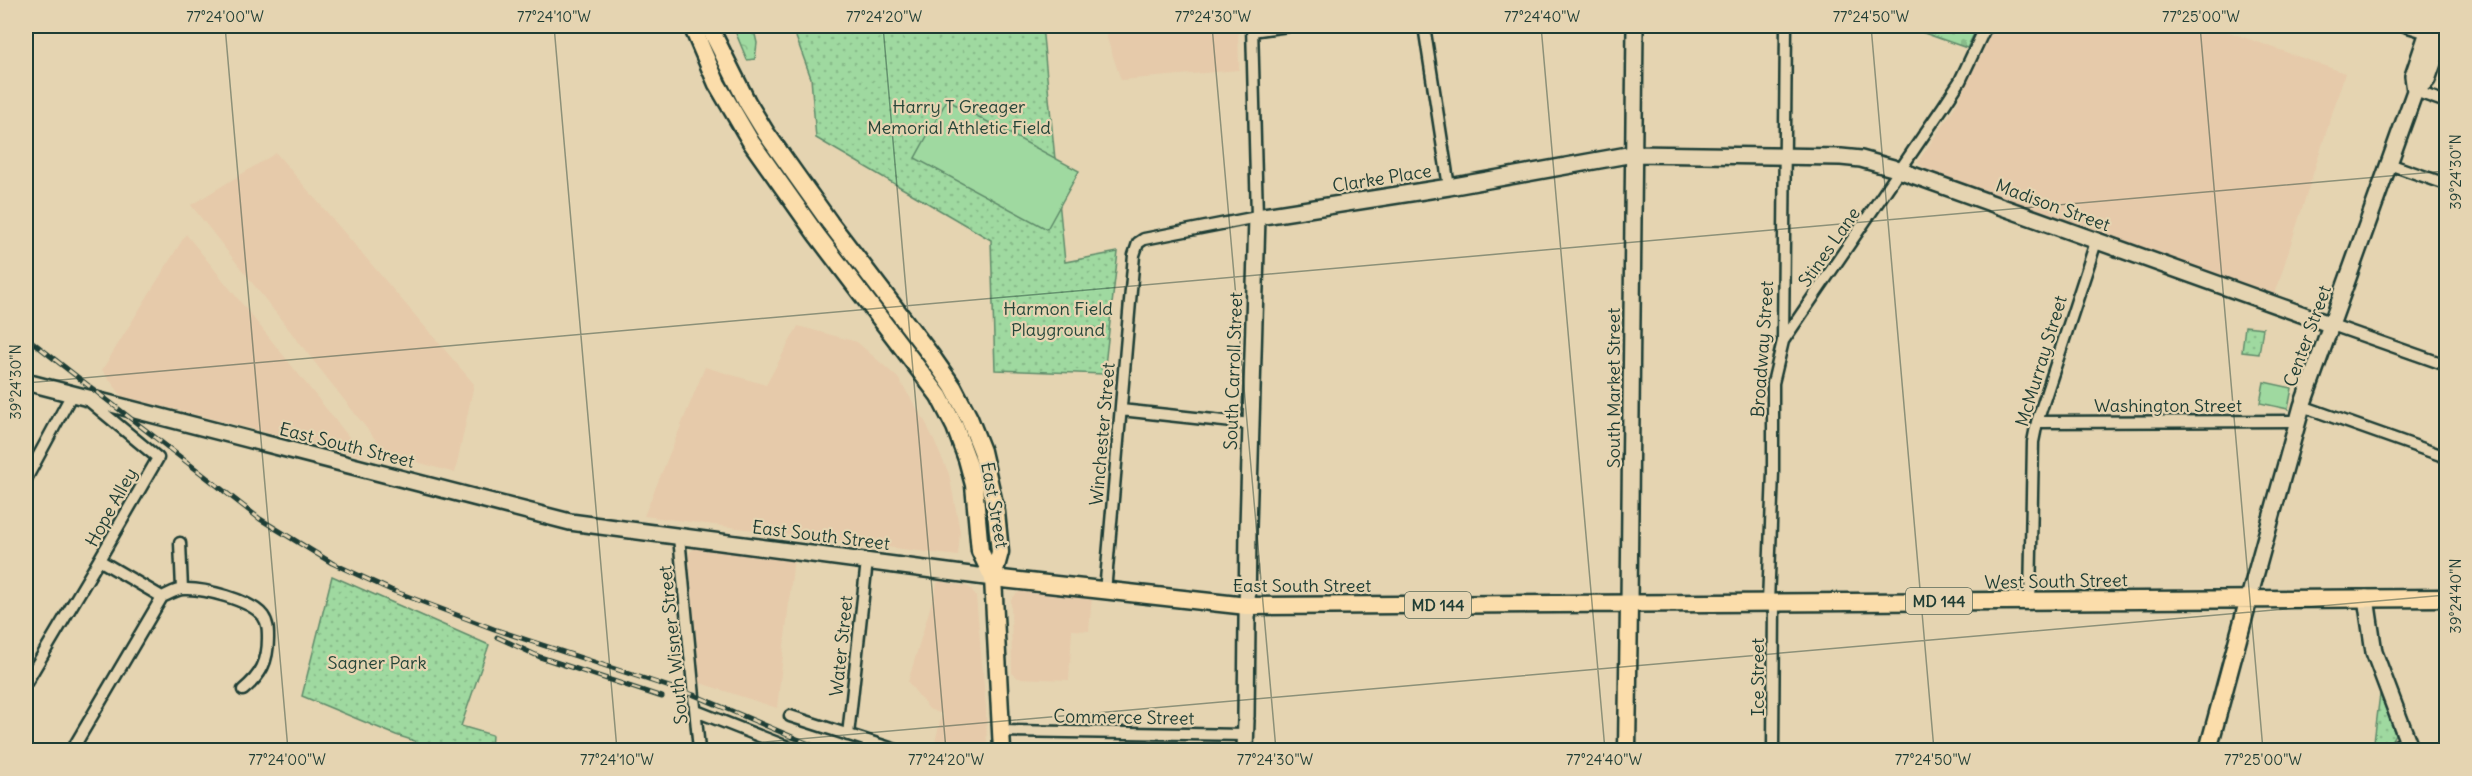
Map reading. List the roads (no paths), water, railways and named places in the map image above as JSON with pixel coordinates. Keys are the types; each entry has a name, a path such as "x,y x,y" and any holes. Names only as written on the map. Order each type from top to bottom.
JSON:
{"main road":[{"name":"East Street","path":"692,26 717,84 752,142 803,216 939,396 955,427 967,459 974,485 980,551 993,579"},
{"name":"East Street","path":"709,26 747,102 766,134 823,214 930,354 953,387 969,418 982,451 996,512 1000,552 993,579"},
{"name":"East South Street","path":"993,579 1246,606 1629,604"},
{"path":"993,579 1002,750"},
{"path":"2208,750 2249,598"},
{"name":"West South Street","path":"1629,604 2446,598"},
{"name":"South Market Street","path":"1627,750 1629,604"}],"street":[{"path":"1252,28 1288,26"},
{"path":"1424,26 1449,187"},
{"name":"South Market Street","path":"1629,604 1635,26"},
{"name":"Broadway Street","path":"1771,603 1773,383 1783,341 1786,26"},
{"name":"Stines Lane","path":"1783,341 1902,171 1959,81 1986,26"},
{"path":"2405,26 2438,32"},
{"name":"South Carroll Street","path":"1246,731 1246,606 1257,217 1252,28"},
{"name":"Center Street","path":"2249,598 2300,414 2415,91 2413,76 2438,32"},
{"path":"2415,91 2446,102"},
{"name":"Clarke Place","path":"1138,243 1144,239 1257,217 1449,187 1633,154"},
{"name":"Madison Street","path":"1633,154 1850,158 1902,171 2446,365"},
{"path":"2389,164 2446,184"},
{"name":"McMurray Street","path":"2030,601 2033,442 2037,422 2096,242"},
{"name":"Winchester Street","path":"1105,592 1134,255 1138,243"},
{"name":"East South Street","path":"26,382 570,522 993,579"},
{"path":"26,479 79,396"},
{"name":"Hope Alley","path":"79,396 158,458 99,560 162,597"},
{"path":"1121,410 1251,424"},
{"name":"Washington Street","path":"2037,422 2300,414 2446,457"},
{"name":"South Wisner Street","path":"679,537 699,750"},
{"path":"180,543 182,588"},
{"path":"26,683 99,560"},
{"name":"Water Street","path":"848,735 867,561"},
{"path":"72,750 162,597 182,588 201,590 242,602 262,615 268,627 266,663 256,679 243,690"},
{"path":"2366,598 2374,652 2409,746 2386,750"},
{"name":"Ice Street","path":"1771,603 1773,750"},
{"path":"696,711 795,750"},
{"path":"790,716 896,750"},
{"name":"Commerce Street","path":"1002,731 1246,731"}],"railway":[{"path":"26,337 260,519 332,563 391,590 494,629 694,695 823,750"},
{"path":"497,637 540,657 662,697"}],"park label":[{"name":"Harry T Greager Memorial Athletic Field","path":"959,116"},
{"name":"Harmon Field Playground","path":"1058,318"},
{"name":"Sagner Park","path":"377,662"}]}
